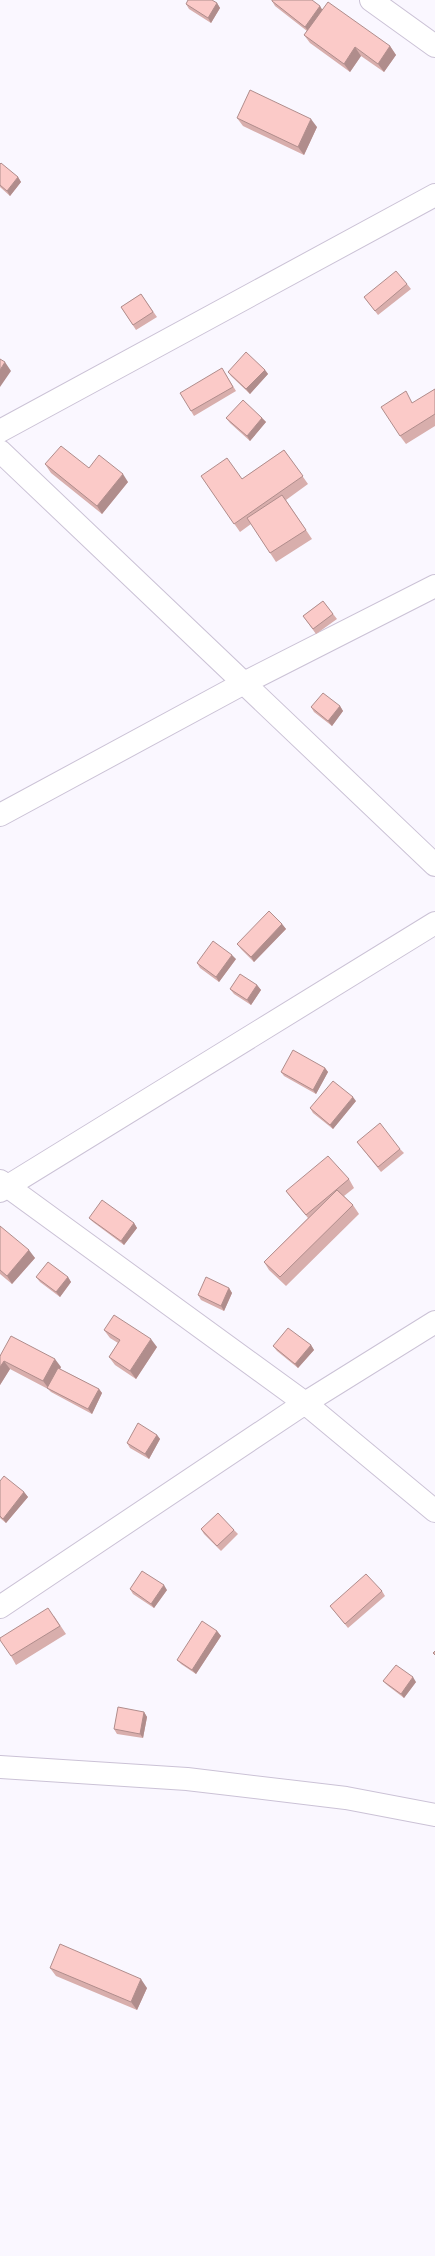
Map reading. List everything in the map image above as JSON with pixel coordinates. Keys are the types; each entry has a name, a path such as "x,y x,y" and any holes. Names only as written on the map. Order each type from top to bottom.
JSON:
{"street":[{"path":"371,0 435,46"},
{"path":"0,431 435,195"},
{"path":"0,451 435,865"},
{"path":"0,815 244,683 435,586"},
{"path":"435,923 3,1186 305,1403 435,1511"},
{"path":"0,1607 305,1403 435,1322"},
{"path":"0,1767 187,1779 346,1798 435,1815"}],"building":[{"path":"188,0 212,0 217,3 208,18 186,4"},
{"path":"272,0 312,0 320,6 305,27"},
{"path":"328,2 390,46 378,64 355,47 344,64 304,35"},
{"path":"250,90 311,119 298,147 237,118"},
{"path":"1,163 18,177 7,191 0,185"},
{"path":"396,271 407,284 375,311 364,297"},
{"path":"141,294 153,312 133,325 121,307"},
{"path":"246,352 265,370 246,389 228,372"},
{"path":"0,359 5,362 0,370"},
{"path":"222,368 233,387 191,411 180,393"},
{"path":"435,389 435,414 400,436 381,407 406,391 412,403"},
{"path":"243,400 262,418 247,436 226,418"},
{"path":"61,446 89,468 99,455 123,474 97,506 45,464"},
{"path":"284,450 303,476 234,524 201,476 227,458 242,479"},
{"path":"282,495 306,530 270,553 247,518"},
{"path":"323,601 333,614 313,629 303,616"},
{"path":"323,693 340,706 328,721 311,707"},
{"path":"269,911 282,924 251,957 237,944"},
{"path":"213,941 232,955 216,977 197,963"},
{"path":"240,974 257,985 247,1000 230,989"},
{"path":"293,1050 325,1068 313,1090 281,1072"},
{"path":"333,1081 353,1097 330,1125 310,1108"},
{"path":"380,1123 400,1149 378,1167 357,1142"},
{"path":"328,1156 349,1179 306,1215 286,1191"},
{"path":"337,1190 353,1205 280,1277 264,1262"},
{"path":"102,1200 134,1223 121,1241 89,1218"},
{"path":"0,1226 29,1250 7,1276 0,1270"},
{"path":"48,1262 68,1277 56,1292 36,1277"},
{"path":"206,1277 229,1288 221,1306 198,1295"},
{"path":"114,1315 151,1339 130,1371 109,1357 120,1340 104,1330"},
{"path":"288,1328 311,1345 295,1364 273,1346"},
{"path":"11,1336 55,1359 43,1381 4,1361 0,1367 0,1356"},
{"path":"58,1368 99,1389 88,1409 47,1388"},
{"path":"138,1423 157,1435 145,1454 127,1443"},
{"path":"4,1476 24,1492 3,1519 0,1516 0,1481"},
{"path":"218,1513 234,1530 217,1546 201,1529"},
{"path":"142,1571 164,1585 151,1604 130,1589"},
{"path":"366,1574 382,1591 345,1624 330,1606"},
{"path":"48,1608 60,1626 11,1656 0,1638"},
{"path":"202,1621 217,1631 192,1670 177,1660"},
{"path":"396,1665 413,1677 401,1694 383,1681"},
{"path":"118,1707 144,1712 140,1734 114,1729"},
{"path":"60,1944 141,1979 131,2002 50,1968"}]}
